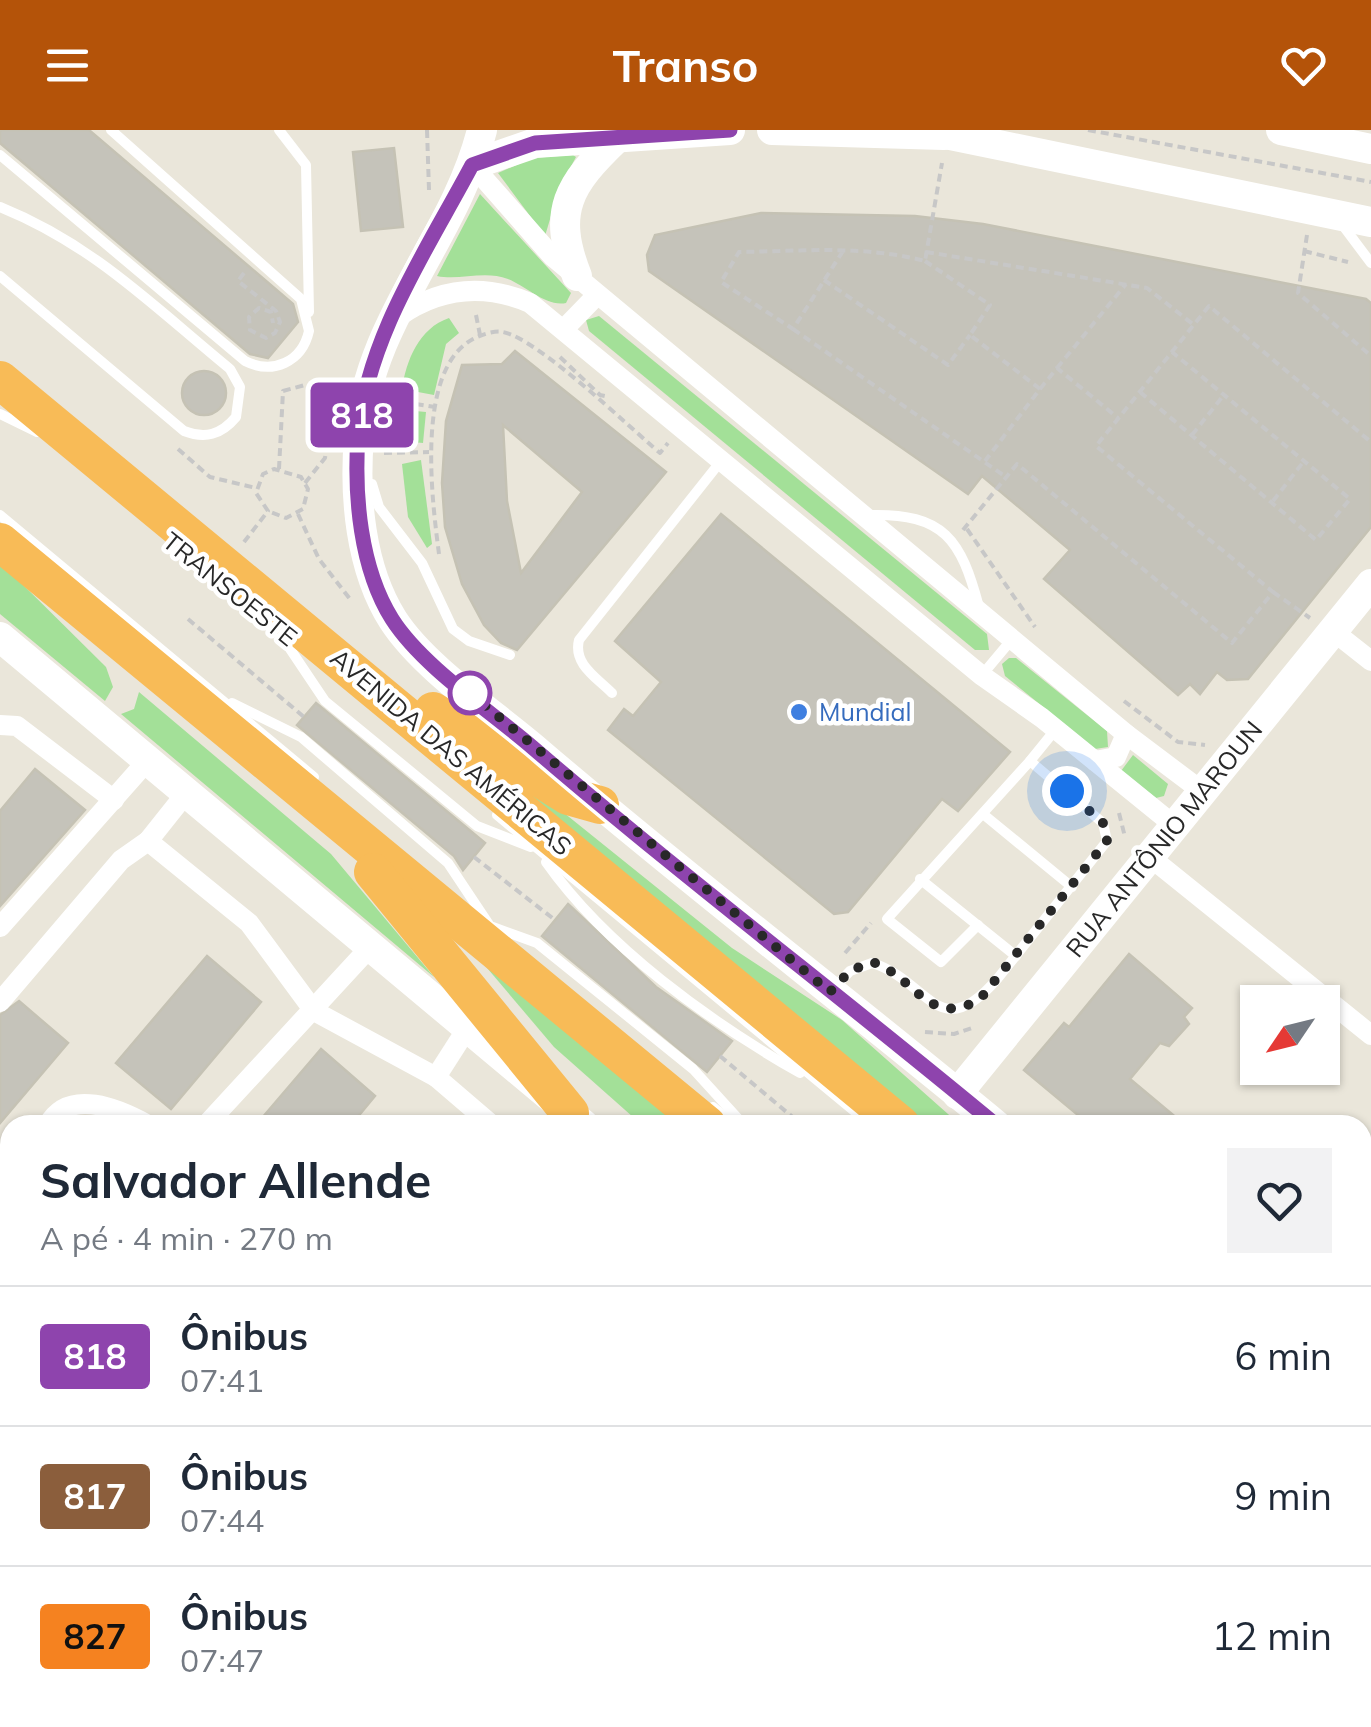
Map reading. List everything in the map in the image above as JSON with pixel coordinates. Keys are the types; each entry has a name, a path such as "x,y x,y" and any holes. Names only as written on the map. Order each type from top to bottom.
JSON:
{"highway":[{"name":"AVENIDA DAS AMÉRICAS","path":"0,380 333,664 889,1115"},
{"path":"6,534 324,798 695,1115"},
{"path":"333,664 378,677 568,796 600,805"},
{"path":"324,798 574,1115"}],"main road":[{"path":"482,130 472,165 388,324 370,378 358,435 358,489 368,558 383,603 395,623 428,658 600,805 983,1115"},
{"path":"472,165 535,143 730,130"},
{"path":"772,130 937,133 1350,218"},
{"path":"1282,130 1371,148"},
{"path":"587,285 566,249 568,198 578,179 616,138"},
{"name":"RUA ANTÔNIO MAROUN","path":"957,1094 1137,853 1175,826 1371,584"},
{"path":"3,645 187,792 572,1115"}],"street":[{"path":"472,165 552,256 869,515 1126,734 1202,792"},
{"path":"562,339 587,285"},
{"path":"388,324 432,298 477,290 505,293 530,303 562,339 716,467 981,675 1056,729 1175,826"},
{"path":"1333,630 1371,661"},
{"path":"0,725 16,726 114,800"},
{"path":"1094,761 1116,757 1126,734"},
{"path":"0,927 148,760"},
{"path":"0,1002 121,860 148,841 187,792"},
{"path":"148,841 249,922 314,1011 436,1077 480,1115"},
{"path":"1137,853 1371,1035"},
{"path":"215,1115 372,945"},
{"path":"436,1077 468,1027"},
{"path":"56,1115 62,1108 80,1103 126,1115"}],"lane":[{"path":"111,130 296,293 306,306 310,323"},
{"path":"0,155 245,361 269,367 292,359 307,339 310,323 306,165 279,130"},
{"path":"0,207 63,234 89,252 230,370 242,397 236,417 218,433 207,436 184,430 0,276"},
{"path":"1350,218 1371,263"},
{"path":"370,378 373,432"},
{"path":"0,402 53,445"},
{"path":"0,414 38,433"},
{"path":"612,692 580,662 576,651 580,640 716,467"},
{"path":"372,468 372,496 422,563 452,628 469,641 510,655"},
{"path":"0,513 6,534 222,698 324,798"},
{"path":"869,515 900,514 924,521 954,542 966,558 980,610"},
{"name":"TRANSOESTE","path":"230,588 333,664"},
{"path":"273,623 325,701 476,826 538,850 573,900 736,1037 822,1086"},
{"path":"981,675 1013,638"},
{"path":"222,698 284,725 314,748 448,863 490,926 537,943 693,1068 735,1115"},
{"path":"978,926 947,962 941,962 887,919 1056,729"},
{"path":"830,992 850,971 872,962 940,1009 954,1010 980,999 1103,850 1106,833 1095,814 1030,761"},
{"path":"479,800 858,1115"},
{"path":"983,814 1072,887"},
{"path":"920,880 1016,956"},
{"path":"446,888 521,950"},
{"path":"690,1088 723,1115"}],"path":[{"path":"1088,130 1371,182"},
{"path":"925,261 937,133"},
{"path":"1350,218 1304,251 1298,293 1371,356"},
{"path":"792,329 843,251"},
{"path":"824,280 948,365 990,305 925,261 888,251 740,252 721,282 1006,477"},
{"path":"1304,251 1354,263"},
{"path":"926,252 1147,288 1194,325"},
{"path":"250,265 238,281 276,312 280,322 276,333 266,338 254,336 248,327 250,314 262,308 271,312 273,323"},
{"path":"985,461 1126,284"},
{"path":"1333,630 1273,592 1096,446 1209,306 1371,442"},
{"path":"480,335 475,310 488,310"},
{"path":"439,556 431,452 437,407 452,358 480,335 502,332 600,395 621,400"},
{"path":"970,336 1040,389"},
{"path":"562,339 560,361 660,452"},
{"path":"1140,392 1316,540 1350,499 1172,352"},
{"path":"1057,368 1118,418"},
{"path":"279,470 283,391 305,385 336,387"},
{"path":"1192,435 1223,396"},
{"path":"388,411 390,400 437,407"},
{"path":"657,431 716,467"},
{"path":"385,439 384,457 431,452"},
{"path":"176,448 210,477 256,488"},
{"path":"1272,502 1304,461"},
{"path":"954,542 1017,464 1232,642 1273,592"},
{"path":"279,470 301,477 308,490 307,503 298,514 286,518 260,503 256,488 264,474 279,470"},
{"path":"244,542 268,511"},
{"path":"298,514 319,559 352,601"},
{"path":"965,528 994,563 1024,617 1044,635"},
{"path":"188,619 304,717"},
{"path":"1122,699 1178,742 1211,744"},
{"path":"1115,807 1137,853"},
{"path":"474,856 556,920"},
{"path":"917,1029 954,1034 982,1023"},
{"path":"720,1056 790,1115"}],"green space":[{"path":"576,157 559,189 545,236 498,173 533,158"},
{"path":"480,194 571,293 566,303 544,299 499,276 437,276"},
{"path":"599,316 987,634 989,650 975,650 589,331 586,320"},
{"path":"449,318 459,333 446,344 434,395 402,389 422,337"},
{"path":"394,409 426,412 423,443 392,440"},
{"path":"421,460 432,544 427,548 408,517 402,464"},
{"path":"0,562 106,667 113,687 105,701 0,614"},
{"path":"1016,658 1107,731 1108,747 1095,749 1005,676 1002,664"},
{"path":"139,692 331,854 434,977 121,714 134,709"},
{"path":"1133,755 1168,784 1164,796 1156,798 1121,771"},
{"path":"500,771 543,796 732,948 842,1020 949,1115 905,1115"},
{"path":"454,929 676,1115 631,1115 554,1047"}],"building":[{"path":"0,130 89,130 293,304 298,322 268,358 250,354 0,143"},
{"path":"394,148 403,227 361,231 353,152"},
{"path":"761,213 915,216 983,224 1366,299 1371,303 1371,527 1248,679 1227,680 1217,672 1200,694 1190,684 1178,695 1044,579 1070,550 982,476 968,494 649,271 647,255 655,235"},
{"path":"515,351 666,472 517,650 501,643 484,625 462,584 445,527 442,483 446,421 462,365 502,364","holes":["503,425 582,492 521,573 507,501"]},
{"path":"204,371 219,378 226,393 219,408 204,415 189,408 182,393 189,378"},
{"name":"Mundial","path":"721,514 1010,752 958,811 942,799 848,912 834,914 608,730 624,709 633,716 661,682 615,641"},
{"path":"316,703 485,843 463,870 454,856 297,725"},
{"path":"35,769 85,810 0,906 0,811"},
{"path":"568,904 656,987 732,1041 707,1072 542,936"},
{"path":"1129,954 1192,1008 1184,1017 1189,1024 1169,1046 1160,1043 1130,1079 1173,1115 1078,1115 1024,1070 1064,1023 1069,1027"},
{"path":"207,956 261,1002 171,1109 116,1063"},
{"path":"19,1001 68,1043 7,1115 0,1115 0,1015"},
{"path":"321,1049 375,1096 359,1115 265,1115"}],"bus line":[{"name":"818","path":"730,130 535,143 472,165 388,324 370,378 358,435 358,489 368,558 383,603 395,623 428,658 600,805 983,1115"}],"place":[{"name":"Mundial","path":"799,712"}],"route":[{"path":"470,693 457,682 600,805 830,992 850,971 872,962 940,1009 954,1010 980,999 1107,841 1103,823 1067,791"}]}
